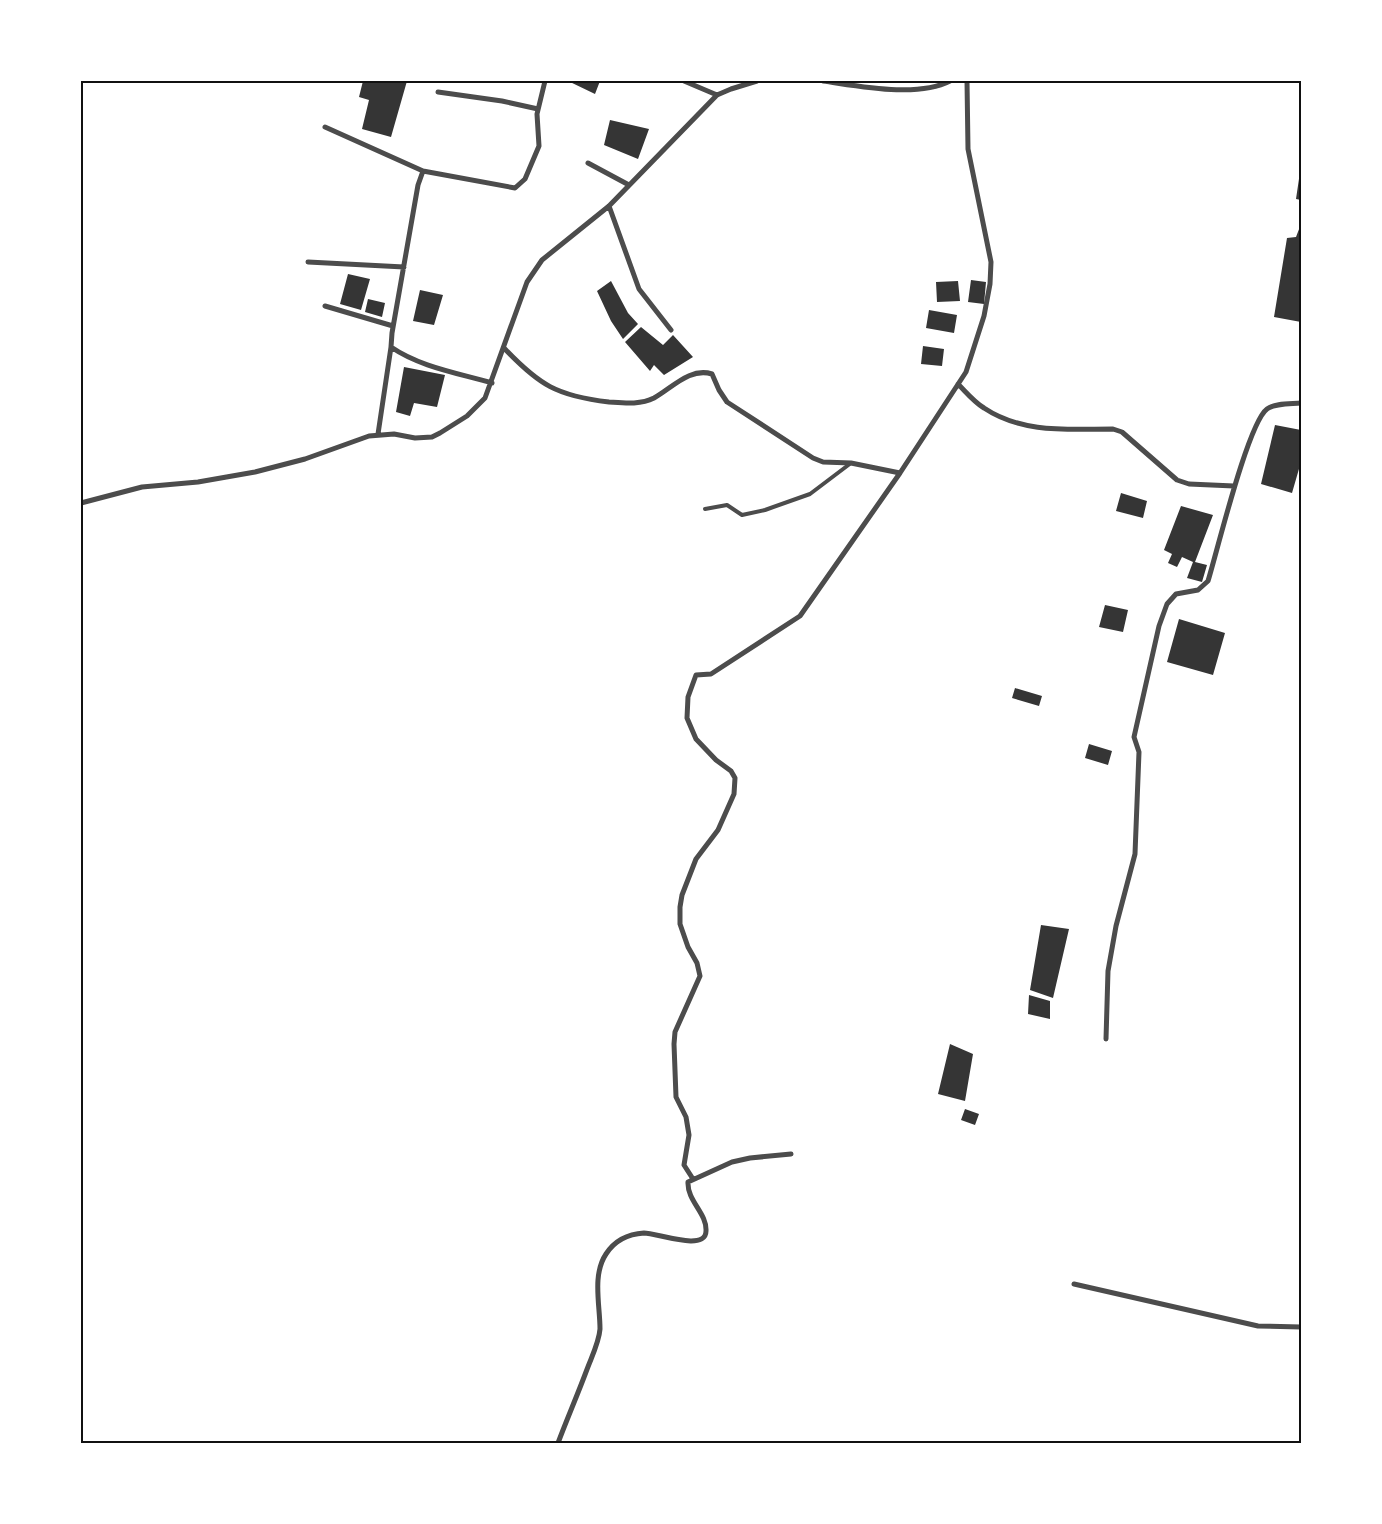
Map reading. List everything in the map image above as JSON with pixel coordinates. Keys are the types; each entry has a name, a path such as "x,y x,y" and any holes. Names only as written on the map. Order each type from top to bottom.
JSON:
{"street":[{"path":"325,127 423,171 515,188 525,179 539,146 538,109 545,81"},
{"path":"684,81 717,95"},
{"path":"81,503 142,487 198,482 255,472 305,459 360,438 378,434 394,434 415,438 432,437 440,433 467,416 485,398 527,282 542,260 609,206 717,95 731,88 757,81"},
{"path":"823,81 872,88 935,88 950,81"},
{"path":"693,1179 684,1166 689,1135 686,1117 676,1097 674,1044 675,1032 700,976 698,963 688,947 680,924 680,907 682,895 696,859 718,830 734,794 735,778 731,771 716,760 696,739 687,718 691,684 696,676 711,674 800,616 900,472 966,372 984,316 990,284 991,262 968,149 968,81"},
{"path":"438,92 502,101 538,109"},
{"path":"588,163 629,185"},
{"path":"378,434 393,326 418,185 423,171"},
{"path":"609,206 638,289 671,330"},
{"path":"308,262 404,267"},
{"path":"324,306 393,326"},
{"path":"391,348 414,360 492,383"},
{"path":"504,348 537,380 561,394 588,400 640,402 653,398 697,372 712,374 719,390 728,402 813,458 823,462 851,463 900,472"},
{"path":"958,384 983,408 1004,419 1044,430 1113,428 1122,432 1177,480 1189,484 1234,486"},
{"path":"1106,1039 1108,971 1116,926 1134,854 1139,752 1134,737 1159,626 1167,604 1176,594 1198,590 1208,581 1234,486 1258,421 1265,411 1277,405 1301,403"},
{"path":"558,1443 596,1347 600,1330 599,1271 605,1255 617,1241 631,1235 646,1233 686,1241 699,1241 705,1237 707,1230 688,1192 688,1182 732,1162 750,1158 791,1154"},
{"path":"1074,1284 1258,1326 1301,1327"}],"lane":[{"path":"705,510 727,505 742,515 765,510 810,494 851,463"}],"building":[{"path":"363,81 407,81 391,137 362,129 369,100 359,97"},
{"path":"568,81 600,81 595,94"},
{"path":"610,120 649,129 638,159 604,145"},
{"path":"1301,172 1301,200 1296,199"},
{"path":"1301,224 1301,322 1274,317 1287,238 1296,237"},
{"path":"348,274 370,279 361,310 340,304"},
{"path":"971,280 986,282 984,304 968,302"},
{"path":"611,281 628,313 638,324 623,339 611,321 597,291"},
{"path":"958,281 960,301 937,302 936,282"},
{"path":"420,290 443,295 434,325 413,321"},
{"path":"368,299 385,303 382,317 365,312"},
{"path":"929,310 957,315 954,333 926,328"},
{"path":"641,327 663,345 673,335 693,357 664,375 654,365 650,371 625,342"},
{"path":"923,346 944,349 942,366 921,364"},
{"path":"404,367 445,375 437,407 414,403 410,416 396,412"},
{"path":"1275,425 1301,430 1301,462 1292,493 1261,484"},
{"path":"1121,493 1147,501 1143,518 1116,511"},
{"path":"1181,506 1213,515 1195,562 1207,565 1202,582 1187,578 1193,562 1182,557 1177,567 1168,563 1172,554 1164,550"},
{"path":"1105,605 1128,610 1123,632 1099,627"},
{"path":"1179,619 1225,633 1213,675 1167,662"},
{"path":"1015,688 1042,696 1039,706 1012,698"},
{"path":"1089,744 1112,751 1108,765 1085,758"},
{"path":"1041,925 1069,929 1053,998 1030,990"},
{"path":"1029,995 1050,1001 1050,1019 1028,1014"},
{"path":"950,1044 973,1054 965,1101 938,1094"},
{"path":"965,1109 979,1114 975,1125 961,1120"}]}
